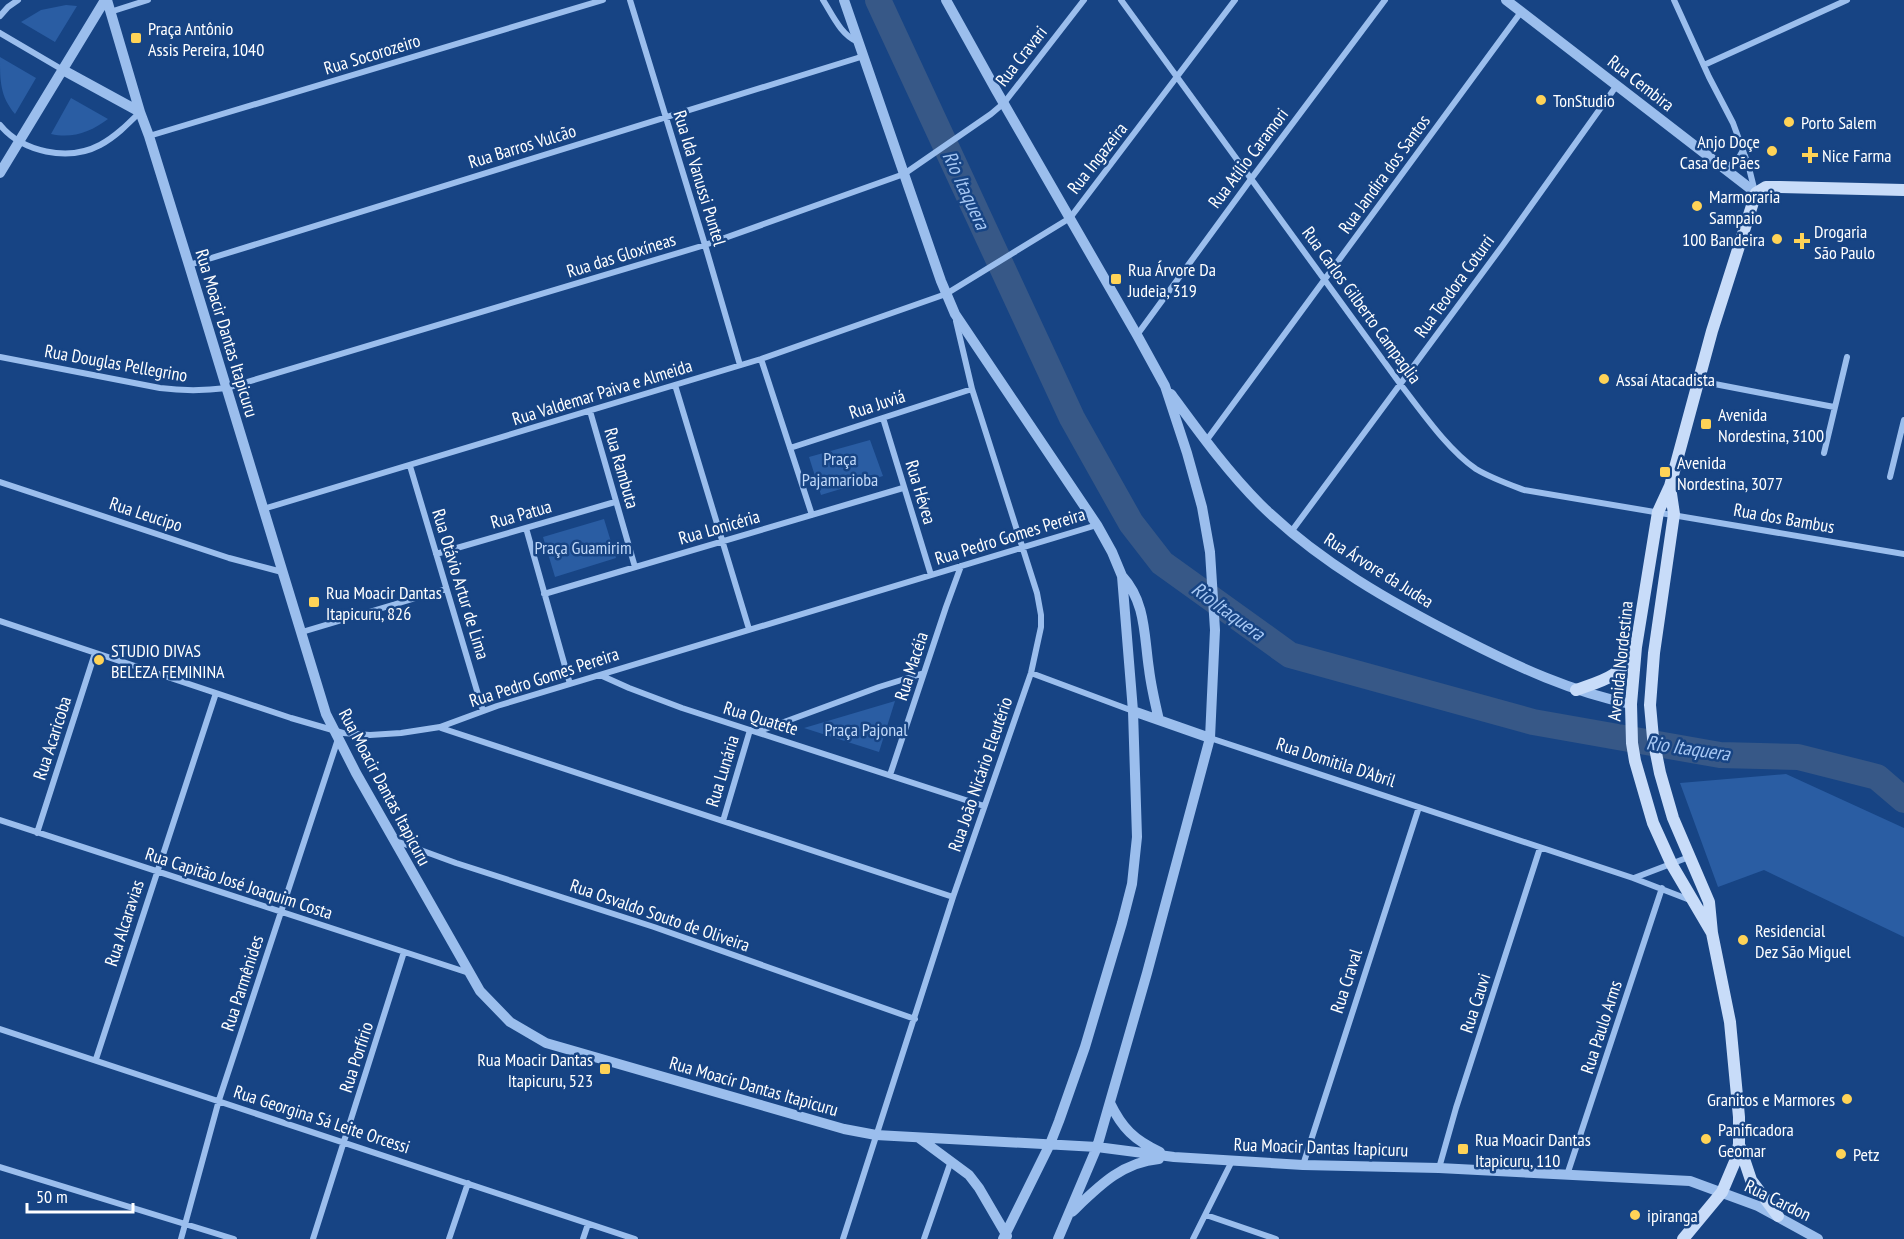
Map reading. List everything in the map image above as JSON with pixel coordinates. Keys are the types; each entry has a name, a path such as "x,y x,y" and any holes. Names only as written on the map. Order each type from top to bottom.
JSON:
{"main road":[{"path":"1756,193 1767,187 1904,190"},
{"name":"Avenida Nordestina","path":"1712,933 1672,865 1653,823 1632,743 1631,704 1636,646 1658,512 1670,486 1712,331 1756,193"},
{"name":"Avenida Nordestina","path":"1670,486 1674,514 1654,652 1651,688 1652,719 1660,773 1672,818 1709,902 1712,933 1730,1022 1739,1117 1739,1144 1736,1159 1722,1192 1683,1239"},
{"path":"1576,690 1610,678 1629,660 1636,646"},
{"path":"1631,704 1652,719"},
{"path":"1739,1144 1751,1180 1778,1216"}],"street":[{"path":"0,16 18,0"},
{"path":"0,173 106,0"},
{"name":"Rua Moacir Dantas Itapicuru","path":"106,0 326,714 356,773 469,973 480,991 510,1022 546,1043 834,1126 876,1135 1097,1147 1174,1157 1232,1161 1439,1168 1690,1181 1722,1192"},
{"path":"110,12 148,0"},
{"name":"Rua Socorozeiro","path":"149,136 603,0"},
{"name":"Rua Ida Vanussi Puntel","path":"630,0 740,364"},
{"path":"823,0 840,28 852,40 859,43"},
{"path":"844,0 946,294 955,314 1097,525 1122,576 1134,591 1141,612 1148,667 1159,720"},
{"path":"946,0 1165,386 1202,507 1210,552 1215,630 1210,738 1150,962 1097,1147 1058,1239"},
{"name":"Rua Cravari","path":"1004,103 1084,0"},
{"name":"Rua Carlos Gilberto Campaglia","path":"1121,0 1401,385 1442,437 1475,468 1524,490 1658,512"},
{"name":"Rua Ingazeira","path":"946,294 1070,218 1235,0"},
{"name":"Rua Atílio Caramori","path":"1137,335 1385,0"},
{"name":"Rua Cembira","path":"1506,0 1756,193"},
{"path":"1674,0 1733,123 1756,193"},
{"path":"1704,65 1847,0"},
{"name":"Rua Jandira dos Santos","path":"1206,441 1521,12"},
{"path":"0,33 140,112 120,132 98,147 71,154 44,152 19,142 0,125"},
{"name":"Rua Barros Vulcão","path":"189,265 864,56"},
{"name":"Rua Teodora Coturri","path":"1291,532 1401,385 1617,85"},
{"name":"Rua das Gloxíneas","path":"226,388 705,245 904,174 1004,103"},
{"path":"1724,168 1738,160 1743,150"},
{"name":"Rua Valdemar Paiva e Almeida","path":"263,509 761,359 946,294"},
{"name":"Rua João Nicário Eleutério","path":"843,1239 953,897 1031,674 1039,644 1041,615 1023,547 972,389 955,314"},
{"name":"Rua Douglas Pellegrino","path":"0,357 185,392 226,388"},
{"path":"1824,453 1847,357"},
{"path":"761,359 812,515"},
{"path":"1698,381 1834,407"},
{"path":"675,385 749,629"},
{"name":"Rua Árvore da Judea","path":"1165,386 1233,475 1260,504 1320,556 1439,627 1509,662 1576,690 1631,704"},
{"name":"Rua Juviá","path":"790,448 972,389"},
{"name":"Rua Rambuta","path":"590,411 635,567"},
{"name":"Rua Hévea","path":"883,418 931,575"},
{"path":"1890,477 1904,420"},
{"name":"Rua Otávio Artur de Lima","path":"410,466 483,711"},
{"name":"Rua Leucipo","path":"0,482 229,558 283,572"},
{"name":"Rua Lonicéria","path":"544,594 903,488"},
{"name":"Rua Patua","path":"436,554 615,502"},
{"name":"Rua dos Bambus","path":"1658,512 1904,554"},
{"name":"Rua Pedro Gomes Pereira","path":"0,621 336,735 401,733 440,727 570,684 1097,525"},
{"path":"526,528 570,684"},
{"name":"Rua Macéia","path":"890,775 961,566"},
{"path":"1005,1237 1050,1144 1085,1047 1132,884 1137,837 1133,711 1122,576"},
{"path":"302,632 446,589"},
{"name":"Rua Acaricoba","path":"37,833 95,653"},
{"path":"753,731 924,673"},
{"name":"Rua Domitila D'Abril","path":"1031,674 1210,738 1633,878 1694,902"},
{"name":"Rua Quatete","path":"600,675 682,708 984,806"},
{"name":"Rua Alcaravias","path":"96,1059 216,693"},
{"path":"440,727 953,897"},
{"name":"Rua Lunária","path":"723,821 753,731"},
{"name":"Rua Parmênides","path":"181,1239 219,1100 336,735"},
{"name":"Rua Craval","path":"1303,1165 1419,807"},
{"name":"Rua Capitão José Joaquim Costa","path":"0,820 469,973"},
{"name":"Rua Osvaldo Souto de Oliveira","path":"395,841 654,927 915,1018"},
{"name":"Rua Cauvi","path":"1439,1168 1456,1108 1540,848"},
{"path":"1633,878 1689,857"},
{"name":"Rua Paulo Arms","path":"1567,1175 1662,888"},
{"name":"Rua Porfírio","path":"313,1239 404,952"},
{"name":"Rua Georgina Sá Leite Orcessi","path":"0,1029 634,1239"},
{"path":"1110,1103 1124,1128 1135,1139 1174,1157"},
{"path":"919,1138 969,1175 979,1188 1005,1237"},
{"path":"1070,1214 1095,1190 1124,1168 1142,1162 1174,1157"},
{"path":"924,1239 951,1161"},
{"path":"1193,1239 1232,1161"},
{"path":"0,1167 234,1239"},
{"path":"449,1239 468,1183"},
{"name":"Rua Cardon","path":"1722,1192 1758,1206 1819,1239"},
{"path":"1206,1215 1276,1239"},
{"path":"583,1239 588,1224"}],"green space":[{"path":"66,5 77,6 55,42 21,22 41,10"},
{"path":"0,57 36,78 15,114 6,101 2,88"},
{"path":"71,98 108,119 95,128 74,135 51,134"},
{"name":"Praça Pajamarioba","path":"870,440 883,476 821,495 809,457"},
{"name":"Praça Guamirim","path":"604,519 616,558 555,577 543,537"},
{"name":"Praça Pajonal","path":"895,701 879,752 804,728"},
{"path":"1786,774 1904,828 1904,937 1764,870 1718,887 1680,783"}],"waterway":[{"name":"Rio Itaquera","path":"878,0 1072,418 1131,523 1162,563 1290,655 1533,722 1720,755 1798,757 1877,777 1904,800"}],"place":[{"name":"Praça Antônio Assis Pereira, 1040","path":"136,38"},
{"name":"TonStudio","path":"1541,100"},
{"name":"Porto Salem","path":"1789,122"},
{"name":"Anjo Doçe Casa de Pães","path":"1772,151"},
{"name":"Nice Farma","path":"1810,155"},
{"name":"Marmoraria Sampaio","path":"1697,206"},
{"name":"100 Bandeira","path":"1777,239"},
{"name":"Drogaria São Paulo","path":"1802,241"},
{"name":"Rua Árvore Da Judeia, 319","path":"1116,279"},
{"name":"Assaí Atacadista","path":"1604,379"},
{"name":"Avenida Nordestina, 3100","path":"1706,424"},
{"name":"Avenida Nordestina, 3077","path":"1665,472"},
{"name":"Rua Moacir Dantas Itapicuru, 826","path":"314,602"},
{"name":"STUDIO DIVAS BELEZA FEMININA","path":"99,660"},
{"name":"Residencial Dez São Miguel","path":"1743,940"},
{"name":"Rua Moacir Dantas Itapicuru, 523","path":"605,1069"},
{"name":"Granitos e Marmores","path":"1847,1099"},
{"name":"Panificadora Geomar","path":"1706,1139"},
{"name":"Rua Moacir Dantas Itapicuru, 110","path":"1463,1149"},
{"name":"Petz","path":"1841,1154"},
{"name":"ipiranga","path":"1635,1215"}]}
